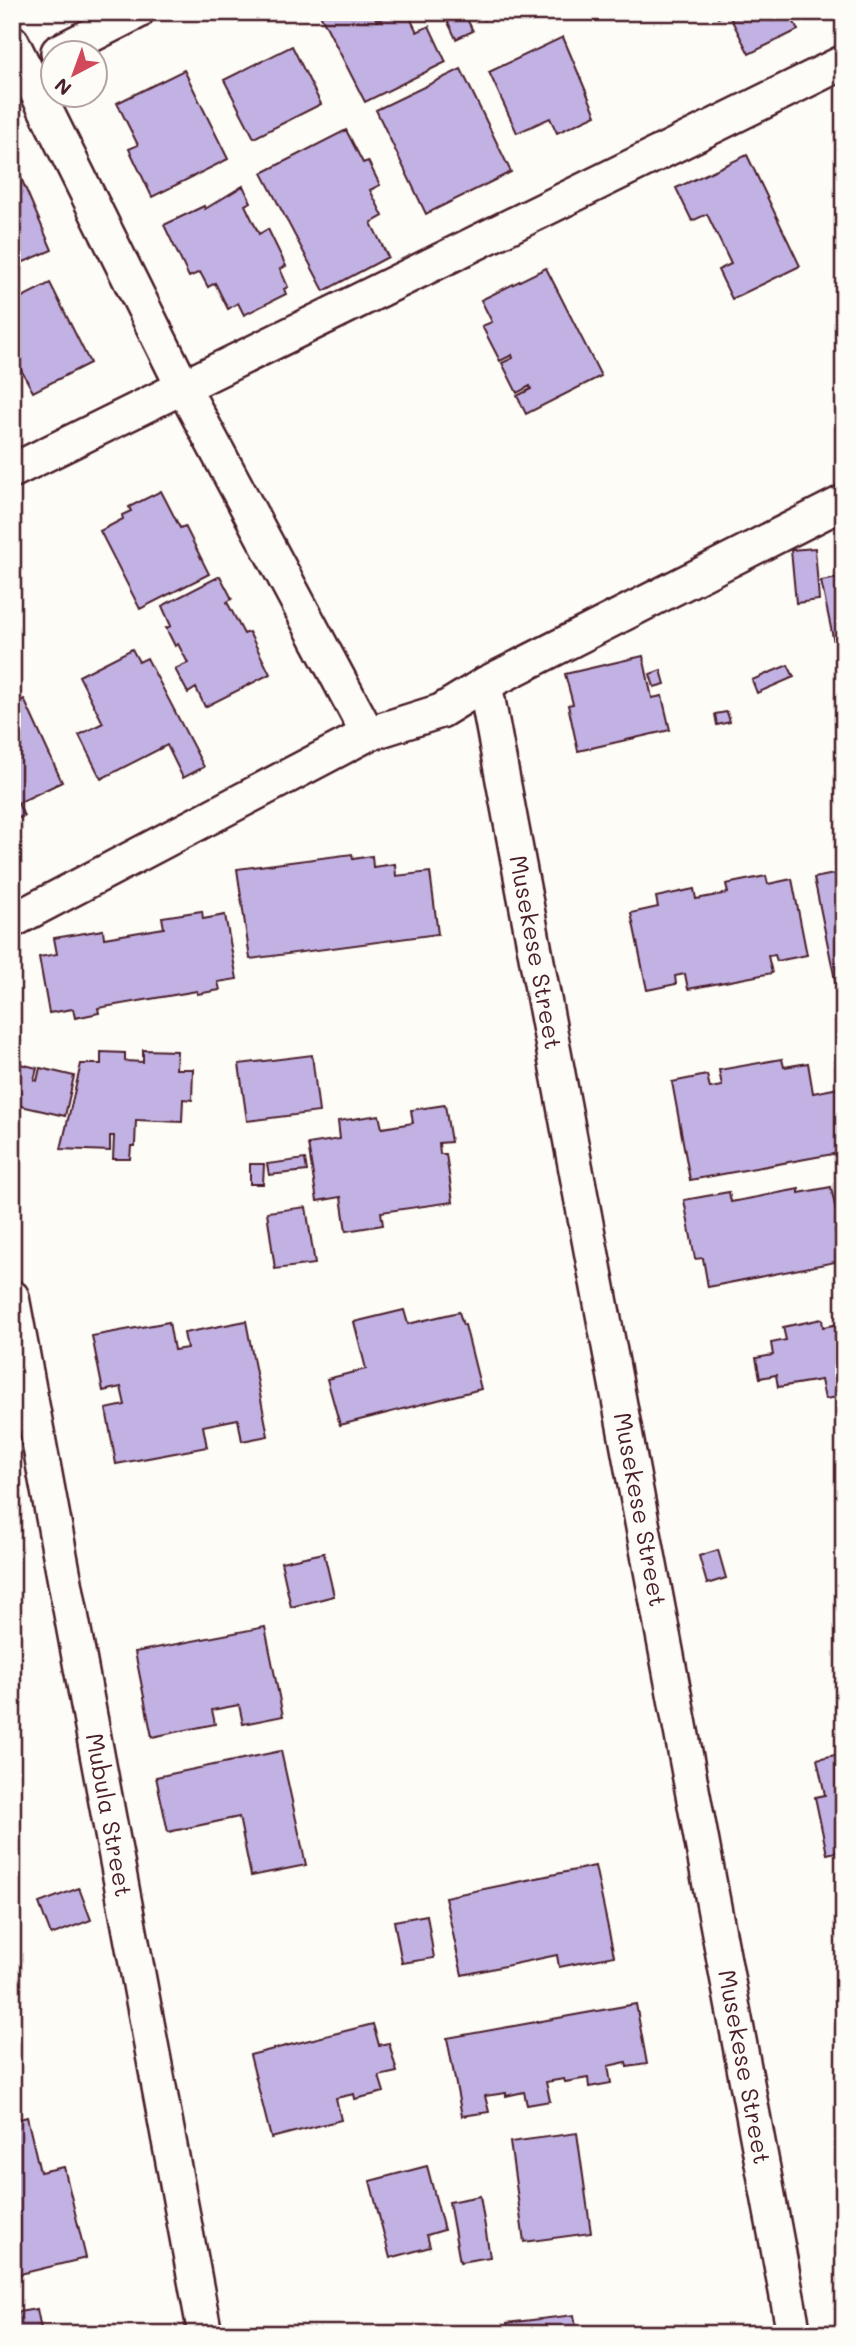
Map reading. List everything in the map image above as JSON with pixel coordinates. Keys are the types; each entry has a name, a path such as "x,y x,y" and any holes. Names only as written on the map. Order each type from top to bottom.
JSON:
{"street":[{"path":"86,38 137,12"},
{"path":"30,56 183,387 368,734"},
{"path":"12,471 844,62"},
{"path":"12,921 368,734 441,712 485,684 844,502"},
{"name":"Musekese Street","path":"485,684 794,2334"},
{"name":"Mubula Street","path":"12,1297 205,2334"}],"building":[{"path":"373,12 377,21 394,12 407,12 417,32 429,26 446,62 365,102 320,14"},
{"path":"443,12 500,12 484,20 481,13 467,19 473,31 456,39"},
{"path":"715,12 789,12 798,30 749,54 728,13 718,18"},
{"path":"563,37 596,115 557,133 550,118 517,133 489,72"},
{"path":"292,46 321,104 254,138 224,80"},
{"path":"461,69 511,172 426,214 376,110"},
{"path":"184,70 228,159 152,197 129,149 138,145 117,103"},
{"path":"346,130 363,163 368,161 380,185 370,190 383,216 371,223 388,257 324,291 262,173"},
{"path":"747,155 800,266 732,299 718,270 731,264 707,214 692,221 676,188"},
{"path":"12,157 52,250 12,267"},
{"path":"243,186 251,202 245,205 259,234 268,229 286,266 280,269 288,287 284,289 286,294 244,315 238,303 228,309 215,283 208,287 200,272 189,277 164,225 204,206 205,209"},
{"path":"546,268 601,376 526,414 517,396 531,389 530,386 517,393 502,363 513,358 512,355 500,361 482,326 492,322 481,300"},
{"path":"50,283 90,363 33,392 12,353 12,302"},
{"path":"161,491 180,528 185,526 209,574 140,609 100,531 123,519 122,515 131,511 129,507"},
{"path":"815,548 819,600 796,603 791,550"},
{"path":"220,576 232,599 227,602 244,634 249,632 270,674 205,707 196,688 188,693 175,669 188,663 166,628 171,626 162,606"},
{"path":"844,577 844,665 839,666 821,581"},
{"path":"132,649 139,662 147,658 204,767 183,778 167,745 101,779 79,735 103,723 79,676"},
{"path":"643,656 652,698 662,696 670,730 578,751 568,705 573,704 565,674"},
{"path":"788,665 794,677 757,693 752,680"},
{"path":"661,670 665,684 654,687 650,674"},
{"path":"24,699 62,782 18,803 24,816 12,821 12,705"},
{"path":"727,712 730,722 717,725 715,714"},
{"path":"352,854 353,859 372,856 373,867 395,864 396,876 430,872 438,934 250,959 237,869"},
{"path":"844,872 844,1009 841,1009 814,878"},
{"path":"766,876 768,884 792,879 807,955 777,961 775,955 768,956 772,973 688,989 685,974 675,976 676,984 647,990 631,913 658,907 656,897 694,889 696,899 728,893 726,884"},
{"path":"202,911 203,919 225,915 237,979 218,982 220,990 197,994 197,991 98,1008 99,1013 75,1018 73,1009 49,1013 39,957 57,954 54,938 103,930 104,938 164,928 162,917"},
{"path":"143,1050 177,1051 176,1069 193,1069 192,1100 183,1099 182,1122 136,1120 135,1146 131,1146 130,1159 113,1159 114,1136 110,1136 110,1151 61,1149 81,1064 101,1064 101,1052 125,1053 125,1061 143,1062"},
{"path":"312,1055 319,1112 247,1121 239,1064"},
{"path":"782,1059 784,1067 808,1063 813,1093 844,1087 844,1152 690,1180 672,1082 707,1075 710,1088 722,1086 719,1070"},
{"path":"12,1062 37,1068 34,1080 37,1081 40,1068 74,1076 65,1116 12,1104"},
{"path":"445,1105 451,1142 439,1143 440,1154 446,1154 453,1202 381,1212 383,1225 346,1231 341,1197 317,1201 308,1144 340,1139 338,1121 379,1115 382,1128 413,1123 411,1110"},
{"path":"305,1159 307,1171 269,1175 267,1164"},
{"path":"250,1164 264,1164 263,1184 250,1184"},
{"path":"831,1187 840,1230 835,1231 840,1261 708,1287 703,1258 695,1259 684,1200 729,1192 731,1202 799,1189 799,1193"},
{"path":"306,1207 315,1264 275,1269 267,1212"},
{"path":"404,1310 408,1324 459,1312 465,1325 481,1389 340,1425 327,1379 366,1369 354,1322"},
{"path":"822,1319 823,1327 844,1323 844,1396 825,1399 821,1380 778,1387 776,1375 760,1378 756,1358 773,1355 771,1343 786,1340 783,1327"},
{"path":"246,1321 268,1436 242,1441 238,1419 203,1426 207,1447 116,1464 106,1409 125,1405 121,1387 103,1391 92,1336 169,1322 174,1350 187,1348 184,1333"},
{"path":"718,1550 726,1578 707,1584 699,1556"},
{"path":"324,1553 334,1596 291,1607 281,1562"},
{"path":"265,1627 283,1716 243,1724 239,1705 212,1710 215,1724 152,1737 135,1652"},
{"path":"281,1751 306,1865 251,1876 239,1817 168,1832 156,1777"},
{"path":"844,1753 843,1866 840,1851 827,1854 815,1797 825,1795 817,1759"},
{"path":"595,1866 614,1956 559,1967 557,1955 462,1975 445,1897"},
{"path":"79,1888 91,1920 51,1935 39,1903"},
{"path":"427,1915 434,1958 402,1963 394,1921"},
{"path":"636,2004 647,2064 627,2067 626,2062 608,2066 611,2083 589,2087 588,2078 546,2082 550,2101 527,2105 524,2092 506,2096 506,2093 485,2096 489,2112 462,2116 447,2038"},
{"path":"373,2024 379,2045 389,2043 397,2072 379,2076 384,2092 355,2099 354,2094 336,2098 341,2120 271,2138 250,2055"},
{"path":"27,2117 40,2172 64,2167 86,2258 12,2276 12,2121"},
{"path":"577,2133 591,2233 524,2242 510,2142"},
{"path":"427,2166 444,2230 427,2235 430,2247 390,2258 370,2181"},
{"path":"480,2196 490,2257 460,2262 449,2202"},
{"path":"37,2309 42,2334 12,2334 12,2313"},
{"path":"574,2315 577,2334 508,2334 507,2323"}]}
